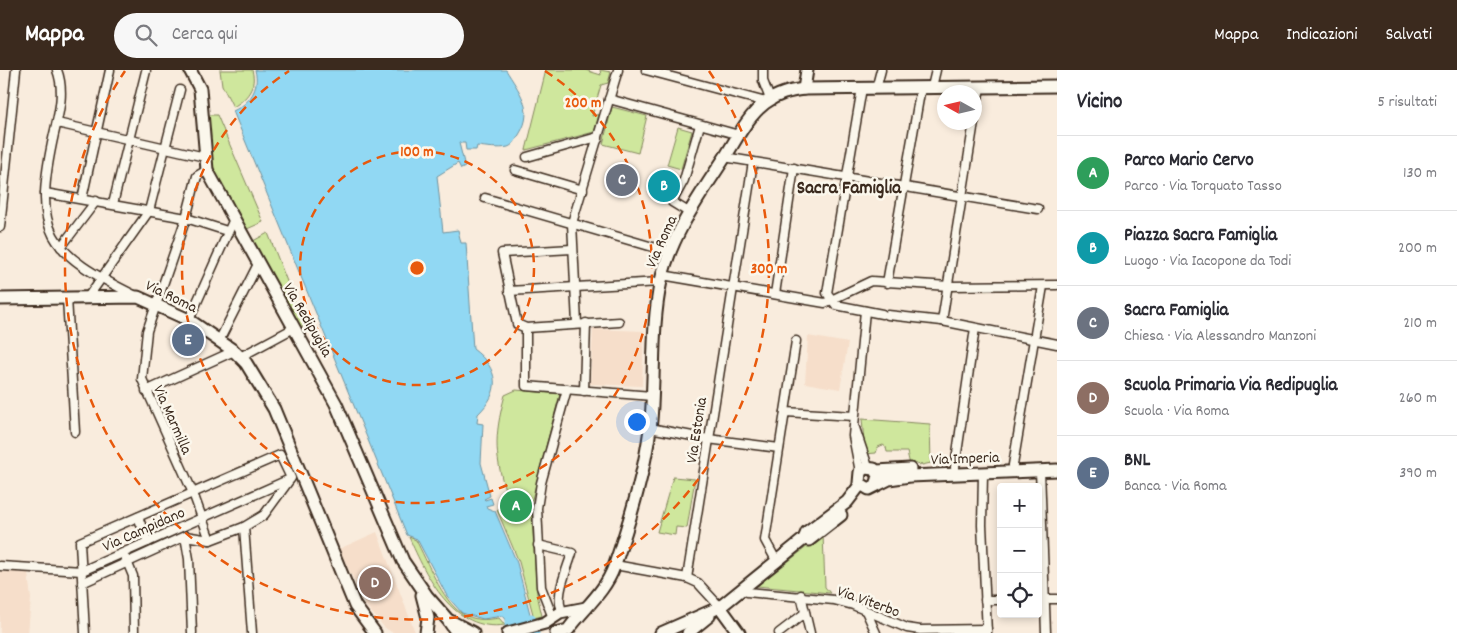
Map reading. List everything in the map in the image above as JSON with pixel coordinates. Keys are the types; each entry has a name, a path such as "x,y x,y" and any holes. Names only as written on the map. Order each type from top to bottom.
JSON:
{"main road":[{"name":"Via Redipuglia","path":"190,70 200,89 205,157 208,170 336,404 392,541 416,582 457,633"},
{"path":"804,89 807,70"},
{"name":"Via Roma","path":"982,87 1057,86"},
{"name":"Via Roma","path":"565,630 588,607 605,586 615,565 635,495 650,428 656,319 661,278 670,252 690,213 739,135 755,112 768,101 784,92 804,89 937,87"},
{"name":"Via Roma","path":"138,297 189,320 220,339 237,354 274,410 296,476 355,606 376,632"},
{"path":"0,299 138,297"},
{"name":"Via Imperia","path":"868,470 1057,464"},
{"path":"661,633 689,628 720,607 804,539 807,532 868,486 879,480 868,470 858,477 868,486"},
{"name":"Via Imperia","path":"868,486 899,478 1057,470"},
{"name":"Via Redipuglia","path":"416,582 428,618 425,632"},
{"path":"508,633 536,626 588,607"},
{"path":"720,607 739,633"},
{"path":"559,616 570,619 565,630 554,628 559,616"},
{"path":"448,620 473,633"}],"street":[{"path":"0,227 4,146 16,70"},
{"name":"Via Roma","path":"57,70 61,87 57,123 49,159 45,213 60,248 85,270 138,297"},
{"path":"82,199 110,70"},
{"path":"577,324 572,222 618,70"},
{"path":"646,70 768,101 763,81 763,70"},
{"path":"876,89 880,70"},
{"path":"887,283 904,187 926,87 936,70"},
{"path":"113,204 146,71"},
{"path":"862,88 827,292 832,300 836,305 865,311 942,321 1057,344"},
{"path":"88,297 103,279 149,211 180,90"},
{"path":"609,99 700,126 739,135"},
{"path":"57,123 205,157"},
{"path":"690,213 672,202 684,180 700,126"},
{"path":"942,321 973,130"},
{"path":"527,157 594,138 598,139"},
{"path":"724,158 846,176 1038,209"},
{"name":"Via Estonia","path":"687,578 753,162"},
{"path":"775,294 794,168"},
{"name":"Via Marmilla","path":"208,170 198,176 186,218 147,331 142,379 193,493 210,540"},
{"path":"515,170 583,190"},
{"path":"45,193 186,218 227,231"},
{"path":"485,198 670,252"},
{"path":"60,248 96,201"},
{"path":"189,320 227,231 234,219"},
{"path":"572,249 502,253 517,324 526,328 619,322"},
{"path":"220,339 258,264"},
{"path":"509,290 661,278 825,303 871,282 949,286 1057,285"},
{"path":"1013,465 1043,286"},
{"path":"66,298 75,432"},
{"path":"865,311 854,426 868,470"},
{"path":"584,391 586,323"},
{"path":"146,391 237,354 294,328"},
{"path":"526,328 526,386 652,396"},
{"path":"955,467 976,328"},
{"path":"777,562 765,540 796,341"},
{"path":"559,616 541,587 537,508 539,492 567,389"},
{"path":"785,412 854,416"},
{"path":"650,428 708,439 779,448"},
{"path":"85,633 80,542 280,455 296,476"},
{"path":"1040,470 1041,573"},
{"path":"983,473 982,525 987,631"},
{"name":"Via Campidano","path":"0,566 82,571 296,476"},
{"name":"Via Campidano","path":"82,583 185,536 210,540 244,528 264,514 296,476"},
{"path":"138,517 148,542"},
{"path":"244,528 252,633"},
{"path":"185,536 189,559 192,633"},
{"path":"538,545 572,553 560,596 559,616"},
{"path":"123,553 133,576 134,633"},
{"path":"615,565 687,578 698,583 720,607"},
{"name":"Via Viterbo","path":"744,588 747,592 834,600 907,628 920,630 987,631"},
{"path":"801,596 810,633"},
{"path":"1042,599 1057,599"},
{"path":"985,600 997,600"},
{"path":"1042,606 1046,633"},
{"path":"866,611 876,633"},
{"path":"779,633 805,613"}],"shaded area":[{"path":"593,329 644,331 642,386 590,384"},
{"path":"808,336 848,343 840,389 805,383"},
{"path":"377,532 415,632 393,633 384,627 366,606 362,608 365,603 339,549"},
{"path":"0,571 28,573 31,599 28,633 0,633"}],"green space":[{"path":"220,70 252,70 253,82 250,92 233,107 222,85"},
{"path":"546,70 585,70 601,75 600,70 611,72 608,83 601,85 592,116 599,114 594,132 526,150"},
{"path":"612,107 647,116 638,153 603,144"},
{"path":"209,115 217,115 263,222 247,229 215,171 211,159"},
{"path":"678,127 692,131 681,169 667,165"},
{"path":"268,233 301,317 308,323 301,327 253,241"},
{"path":"516,390 560,394 531,503 537,594 542,616 534,618 519,562 497,510 508,500 500,472 497,448 501,410 505,395"},
{"path":"862,419 930,424 931,463 922,465 921,463 920,465 914,463 910,465 907,452 887,452 886,447 883,445 878,447 876,453 865,454"},
{"path":"673,477 695,479 687,528 676,527 675,535 657,532"},
{"path":"823,534 825,587 830,593 757,586"},
{"path":"409,537 416,540 441,590 454,607 466,616 475,619 499,618 505,625 487,625 470,620 456,611 433,584"}],"water":[{"path":"255,70 506,70 520,92 526,116 514,143 504,148 477,146 476,150 466,150 465,143 459,143 465,167 461,169 458,163 437,176 443,232 458,230 461,243 466,243 473,349 488,364 493,373 494,389 491,397 478,414 477,423 483,424 481,463 490,496 484,499 491,498 493,504 486,506 495,511 517,563 531,618 509,623 503,616 483,619 462,613 447,596 417,539 407,535 233,111 249,100 252,95 256,83"}],"waterway":[{"path":"510,633 509,623 531,618 535,633"}],"place":[{"name":"Sacra Famiglia","path":"622,180"},
{"name":"Piazza Sacra Famiglia","path":"664,186"},
{"name":"BNL","path":"188,340"},
{"name":"Parco Mario Cervo","path":"516,506"},
{"name":"Scuola Primaria Via Redipuglia","path":"375,583"}],"district":[{"name":"Sacra Famiglia","path":"849,186"}]}
